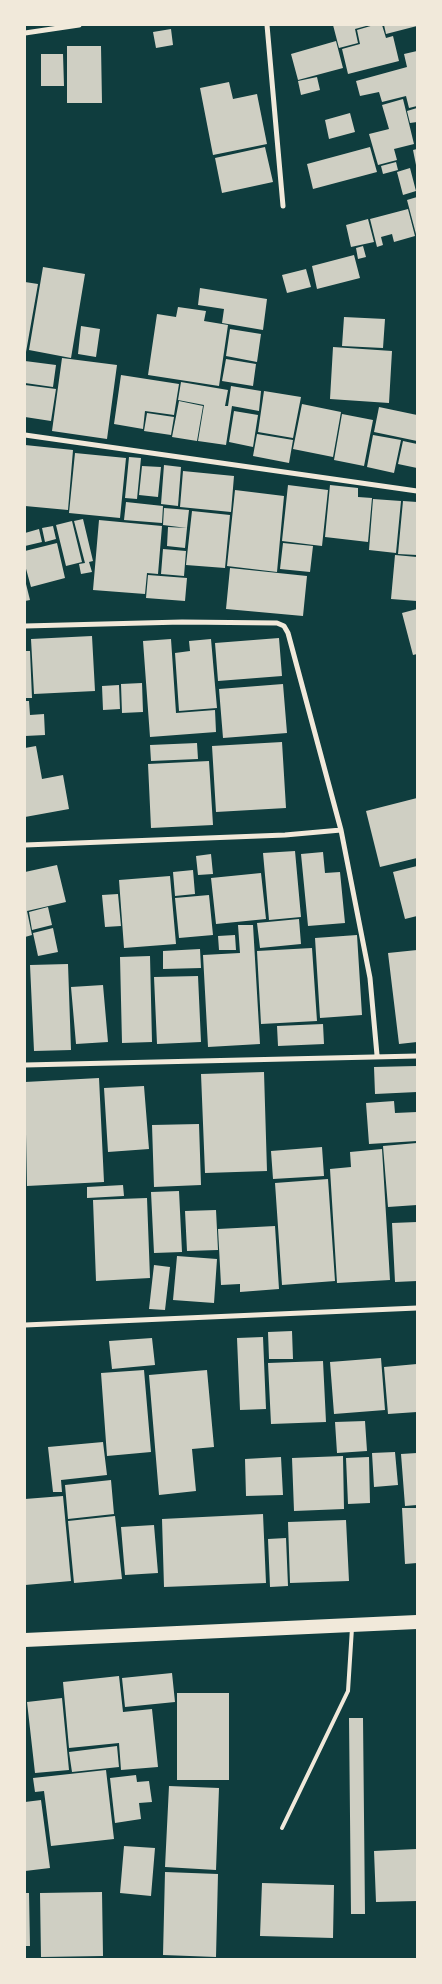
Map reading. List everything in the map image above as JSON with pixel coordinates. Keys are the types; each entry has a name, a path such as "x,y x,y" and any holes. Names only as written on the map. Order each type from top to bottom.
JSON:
{"highway":[{"path":"25,1640 417,1622"}],"street":[{"path":"25,34 79,25"},
{"path":"267,25 284,206"},
{"path":"25,434 417,491"},
{"path":"25,626 182,622 277,623 284,626 288,634 341,830 370,978 377,1055"},
{"path":"25,844 285,835 341,830"},
{"path":"25,1065 377,1055 417,1056"},
{"path":"25,1325 417,1308"}],"lane":[{"path":"282,1828 348,1691 353,1625"}],"building":[{"path":"333,25 366,26 355,29 358,43 339,48"},
{"path":"374,25 382,25 386,38 393,36 399,61 348,74 342,49 360,44 357,30"},
{"path":"384,25 417,25 417,26 386,34"},
{"path":"171,29 173,45 156,48 153,32"},
{"path":"336,41 343,68 298,80 291,54"},
{"path":"67,46 101,46 102,103 67,103"},
{"path":"417,51 417,106 409,108 406,96 382,102 379,92 360,96 356,81 407,67 404,54"},
{"path":"41,54 63,54 64,86 41,86"},
{"path":"317,77 320,90 301,95 298,81"},
{"path":"229,82 233,99 257,94 267,144 213,155 200,88"},
{"path":"403,99 414,144 394,149 397,160 378,165 369,134 389,129 382,105"},
{"path":"417,108 417,122 410,123 407,111"},
{"path":"350,113 355,132 329,139 325,120"},
{"path":"265,147 273,182 222,193 215,158"},
{"path":"370,147 377,172 313,189 307,164"},
{"path":"417,149 417,165 416,165 413,150"},
{"path":"396,162 398,170 383,174 381,166"},
{"path":"410,168 416,191 403,195 397,172"},
{"path":"417,197 417,234 416,234 407,200"},
{"path":"408,209 415,236 394,242 392,234 381,237 383,245 377,247 370,219"},
{"path":"368,219 374,242 351,247 346,225"},
{"path":"363,246 366,257 358,259 356,248"},
{"path":"354,255 360,278 317,289 312,266"},
{"path":"43,267 85,274 71,358 29,350"},
{"path":"306,269 311,287 287,293 282,275"},
{"path":"25,282 38,284 26,352 25,352"},
{"path":"200,288 267,299 263,330 222,323 224,309 198,305"},
{"path":"178,307 206,311 204,321 228,325 219,386 148,375 157,314 176,317"},
{"path":"344,317 385,319 383,348 342,346"},
{"path":"81,326 100,329 96,357 78,354"},
{"path":"230,329 261,334 257,362 226,356"},
{"path":"333,347 392,351 389,403 330,399"},
{"path":"62,358 117,365 107,439 52,431"},
{"path":"226,359 256,364 253,386 222,381"},
{"path":"25,361 56,365 53,387 25,383"},
{"path":"121,375 179,384 174,415 145,411 143,429 114,424"},
{"path":"181,382 228,390 225,406 228,406 231,386 261,391 259,411 232,406 226,445 198,441 204,405 178,400"},
{"path":"25,385 56,389 51,421 25,417"},
{"path":"264,391 301,397 293,438 258,432"},
{"path":"179,401 203,406 197,441 172,437"},
{"path":"302,404 341,412 333,457 293,449"},
{"path":"379,407 417,415 417,441 374,432"},
{"path":"234,411 258,415 253,447 229,442"},
{"path":"147,413 174,417 171,435 144,431"},
{"path":"342,414 373,420 364,466 334,460"},
{"path":"257,434 293,440 289,463 253,456"},
{"path":"373,435 401,440 394,473 367,467"},
{"path":"403,441 417,444 417,468 398,464"},
{"path":"25,445 73,450 68,510 25,506"},
{"path":"75,453 126,458 120,518 69,513"},
{"path":"129,457 141,458 137,499 125,498"},
{"path":"164,465 181,467 178,506 161,504"},
{"path":"142,466 161,467 158,497 139,495"},
{"path":"183,471 234,476 231,512 180,507"},
{"path":"288,485 328,490 322,546 282,541"},
{"path":"330,485 358,488 358,497 372,498 368,542 325,537"},
{"path":"235,490 284,496 277,572 227,566"},
{"path":"373,499 401,501 396,553 369,550"},
{"path":"403,501 417,502 417,555 398,554"},
{"path":"126,502 163,506 162,523 124,520"},
{"path":"164,508 189,510 187,528 163,525"},
{"path":"192,511 230,515 225,568 186,565"},
{"path":"83,519 93,561 89,562 92,572 81,574 79,564 85,563 74,521"},
{"path":"99,520 162,526 158,574 147,573 145,594 93,590"},
{"path":"72,521 82,562 66,566 56,525"},
{"path":"53,526 56,539 45,542 42,528"},
{"path":"168,527 187,528 185,548 167,546"},
{"path":"39,529 42,542 25,546 25,533"},
{"path":"57,543 65,578 31,587 25,565 25,551"},
{"path":"283,543 313,546 310,572 280,569"},
{"path":"163,549 186,551 184,576 161,574"},
{"path":"395,555 417,557 417,601 391,599"},
{"path":"230,568 307,576 303,616 226,609"},
{"path":"148,575 187,578 185,601 146,598"},
{"path":"25,580 30,600 25,601"},
{"path":"417,609 417,654 413,655 402,613"},
{"path":"92,636 95,691 34,694 31,639"},
{"path":"279,638 282,676 218,681 215,643"},
{"path":"171,639 176,713 215,710 216,732 150,737 143,641"},
{"path":"211,639 217,708 179,711 175,653 190,651 189,641"},
{"path":"25,651 30,651 32,698 25,698"},
{"path":"142,683 143,712 122,713 121,684"},
{"path":"283,684 287,733 223,738 219,689"},
{"path":"119,685 120,709 103,710 102,686"},
{"path":"25,701 29,701 30,715 44,714 45,735 25,736"},
{"path":"282,742 286,808 216,812 212,746"},
{"path":"197,743 198,759 151,761 150,745"},
{"path":"36,746 42,779 63,775 69,809 25,817 25,748"},
{"path":"209,761 213,825 151,828 148,764"},
{"path":"417,798 417,858 380,867 366,811"},
{"path":"295,851 301,917 269,920 263,853"},
{"path":"323,852 325,873 340,872 345,923 308,926 301,854"},
{"path":"211,854 213,874 198,875 196,856"},
{"path":"57,865 66,902 27,911 32,935 25,937 25,872"},
{"path":"417,866 417,916 405,919 393,872"},
{"path":"193,870 195,894 175,896 173,872"},
{"path":"261,873 266,919 216,924 211,878"},
{"path":"170,876 176,944 124,948 119,880"},
{"path":"118,894 121,926 105,927 102,895"},
{"path":"209,895 213,935 179,938 175,898"},
{"path":"48,907 52,925 32,930 29,912"},
{"path":"299,919 301,944 260,948 257,923"},
{"path":"238,925 253,925 260,1044 208,1047 203,955 240,953"},
{"path":"53,928 58,952 38,956 33,933"},
{"path":"235,935 236,950 219,950 218,936"},
{"path":"357,935 362,1015 320,1018 315,938"},
{"path":"312,948 317,1021 261,1024 257,951"},
{"path":"200,949 201,968 163,969 163,951"},
{"path":"417,950 417,1042 399,1044 388,953"},
{"path":"150,956 152,1042 122,1043 120,957"},
{"path":"68,964 71,1050 34,1051 30,965"},
{"path":"198,976 201,1042 157,1044 154,977"},
{"path":"103,985 108,1042 76,1044 71,987"},
{"path":"323,1024 324,1044 278,1046 277,1026"},
{"path":"417,1066 417,1092 375,1094 374,1067"},
{"path":"264,1072 267,1171 205,1173 201,1074"},
{"path":"99,1078 104,1182 27,1186 25,1082"},
{"path":"144,1086 149,1149 108,1152 104,1088"},
{"path":"394,1101 395,1113 417,1112 417,1141 369,1144 366,1103"},
{"path":"199,1124 201,1185 154,1187 152,1125"},
{"path":"417,1143 417,1205 388,1207 383,1146"},
{"path":"322,1147 324,1176 273,1179 271,1151"},
{"path":"382,1149 390,1280 337,1283 330,1169 351,1167 350,1152"},
{"path":"328,1179 335,1281 282,1285 275,1183"},
{"path":"123,1185 124,1196 87,1198 87,1187"},
{"path":"179,1191 182,1252 154,1253 151,1192"},
{"path":"147,1198 150,1278 96,1281 93,1200"},
{"path":"216,1210 218,1250 187,1251 185,1211"},
{"path":"417,1222 417,1281 395,1282 392,1223"},
{"path":"275,1226 279,1289 240,1292 240,1284 221,1285 218,1229"},
{"path":"177,1256 217,1259 214,1303 173,1300"},
{"path":"154,1265 170,1267 165,1310 149,1309"},
{"path":"292,1331 293,1359 269,1359 268,1332"},
{"path":"263,1337 266,1409 240,1410 237,1338"},
{"path":"152,1338 155,1365 112,1369 109,1341"},
{"path":"381,1358 385,1410 334,1414 330,1362"},
{"path":"323,1361 326,1422 271,1424 268,1363"},
{"path":"417,1364 417,1412 388,1414 384,1367"},
{"path":"144,1370 151,1452 107,1456 101,1373"},
{"path":"207,1370 214,1447 192,1449 196,1491 159,1495 149,1375"},
{"path":"365,1421 367,1451 337,1453 335,1422"},
{"path":"103,1442 107,1475 61,1480 62,1492 53,1492 48,1447"},
{"path":"395,1452 398,1485 374,1487 372,1453"},
{"path":"417,1453 417,1505 405,1506 401,1454"},
{"path":"343,1456 344,1509 294,1511 292,1458"},
{"path":"281,1457 283,1495 246,1496 245,1459"},
{"path":"369,1457 370,1503 348,1504 346,1458"},
{"path":"111,1480 114,1514 68,1519 65,1485"},
{"path":"63,1496 71,1581 25,1585 25,1499"},
{"path":"402,1508 417,1508 417,1563 405,1564"},
{"path":"263,1514 266,1583 164,1587 162,1519"},
{"path":"115,1516 122,1579 74,1583 68,1521"},
{"path":"346,1520 349,1581 290,1583 288,1522"},
{"path":"154,1525 158,1573 125,1575 121,1527"},
{"path":"286,1538 288,1586 270,1587 268,1539"},
{"path":"172,1673 175,1702 125,1707 122,1678"},
{"path":"119,1676 123,1712 152,1709 158,1767 121,1770 119,1743 69,1748 63,1682"},
{"path":"177,1693 229,1693 229,1780 177,1780"},
{"path":"62,1698 69,1770 35,1773 27,1702"},
{"path":"349,1718 363,1718 365,1914 351,1914"},
{"path":"117,1746 119,1767 72,1772 69,1752"},
{"path":"106,1770 114,1839 51,1846 44,1791 35,1792 33,1778"},
{"path":"136,1775 137,1782 149,1781 152,1802 139,1803 141,1819 115,1823 110,1778"},
{"path":"169,1786 219,1788 216,1870 165,1867"},
{"path":"41,1800 50,1868 25,1871 25,1802"},
{"path":"124,1846 155,1848 151,1896 120,1893"},
{"path":"417,1849 417,1901 376,1902 374,1851"},
{"path":"165,1872 218,1874 216,1957 163,1955"},
{"path":"262,1883 334,1885 333,1938 260,1936"},
{"path":"102,1892 103,1956 41,1957 40,1893"},
{"path":"25,1893 29,1893 30,1946 25,1946"}]}
